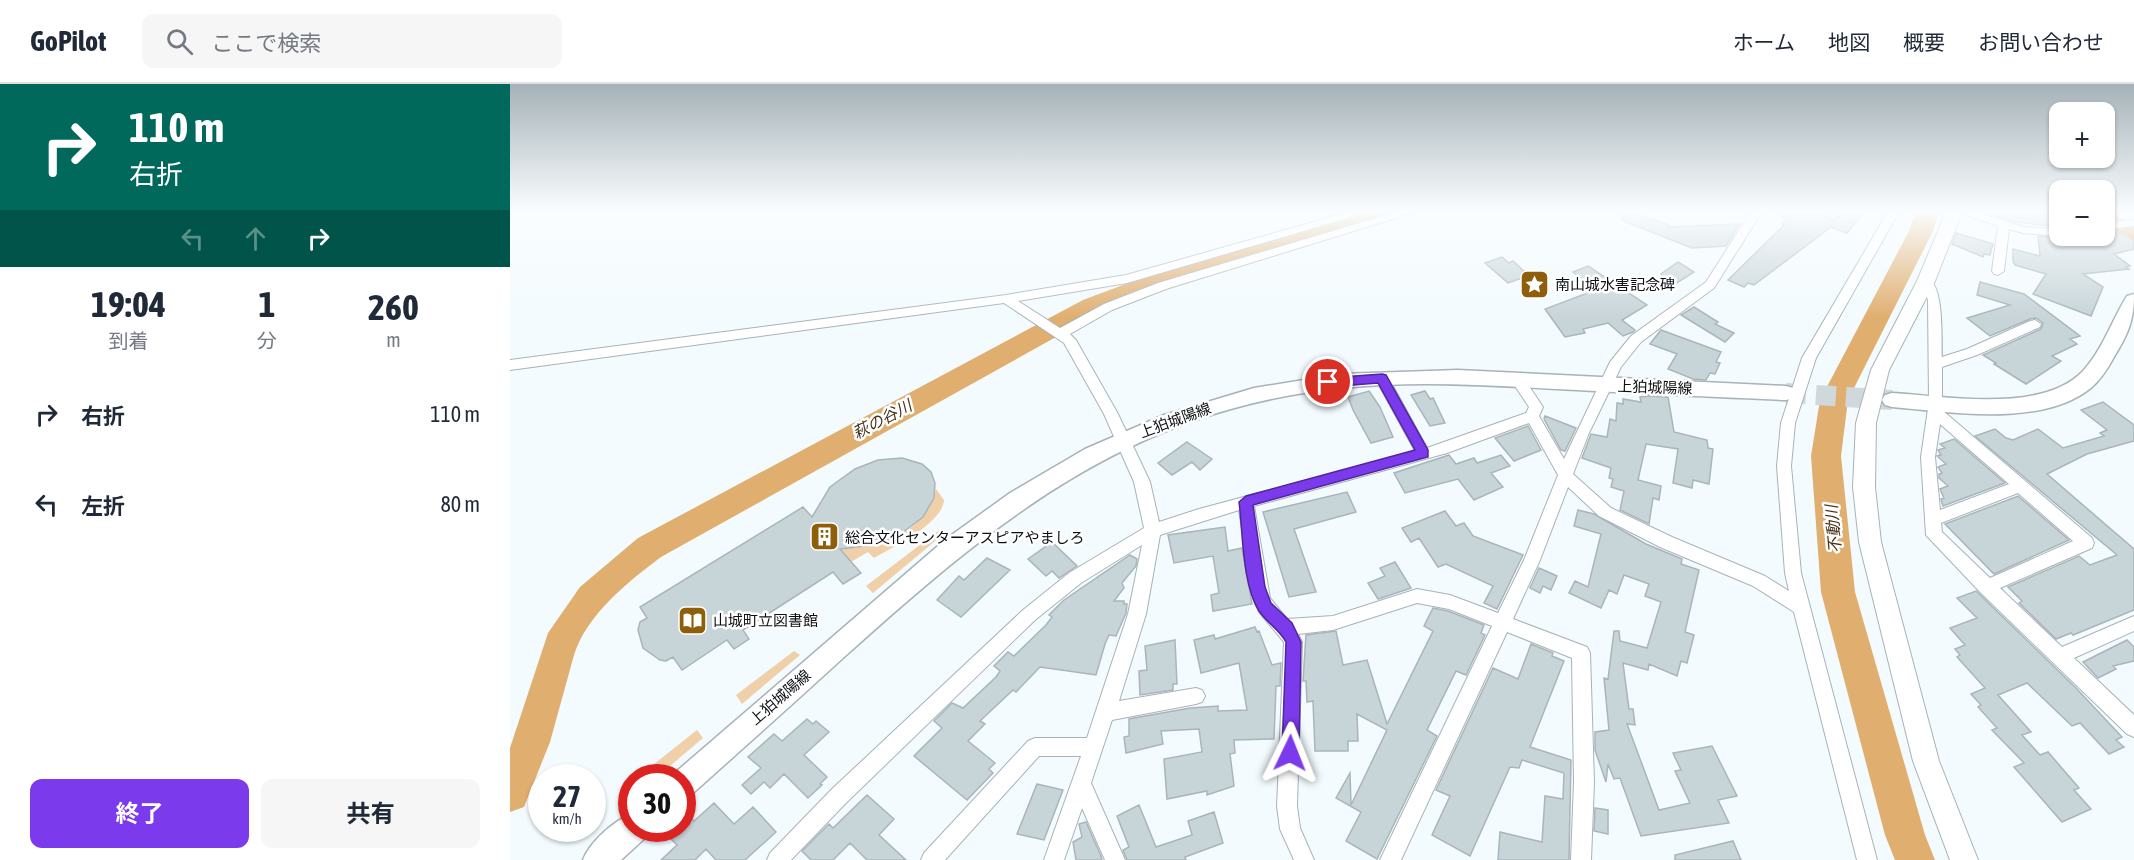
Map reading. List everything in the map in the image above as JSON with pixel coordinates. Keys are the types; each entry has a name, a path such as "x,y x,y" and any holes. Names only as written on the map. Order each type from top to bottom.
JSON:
{"main road":[{"path":"1892,400 1935,406 2017,404 2045,400 2071,390 2086,381 2107,351 2134,300"},
{"name":"上狛城陽線","path":"696,772 963,540 1017,499 1071,466 1122,441 1181,417 1247,397 1314,384 1382,378 1451,377 1786,393"},
{"path":"598,860 618,842"}],"street":[{"path":"510,364 1006,299 1154,273 1246,246"},
{"path":"1054,330 1162,286 1295,246"},
{"path":"1390,860 1532,560 1582,433 1615,365 1636,339 1710,285 1735,246"},
{"path":"1868,860 1836,747 1793,573 1784,466 1790,415 1809,358 1874,246"},
{"path":"1945,246 1880,370 1866,423 1864,487 1870,542 1926,761 1964,860"},
{"path":"1998,271 2001,246"},
{"path":"1926,281 1934,300 1935,406 1928,457 1931,520 1934,535 2134,728"},
{"path":"1006,299 1069,340 1111,414 1142,482 1153,531 1137,614 1107,712 1054,860"},
{"path":"1935,364 1972,352 2035,324"},
{"path":"1382,378 1424,453"},
{"path":"778,860 839,796 1029,615 1075,578 1153,531 1246,502 1447,448 1532,416 1536,407 1518,380"},
{"path":"1935,406 2086,543 1986,587"},
{"path":"1532,416 1566,476 1605,512 1629,525 1759,580 1803,609"},
{"path":"1931,520 2021,486"},
{"path":"1246,502 1257,587 1265,607 1287,627 1293,642 1287,806 1290,829 1304,860"},
{"path":"1287,627 1333,623 1417,597 1450,602 1581,653 1584,782 1581,860"},
{"path":"2060,656 2134,623"},
{"path":"1107,712 1196,696"},
{"path":"931,860 1035,747 1093,747"},
{"path":"1082,786 1115,860"}],"shaded area":[{"path":"936,489 944,500 941,509 926,526 904,541 874,558 868,552 851,562 841,549 873,545 904,533 928,510"},
{"path":"942,528 946,532 873,593 866,586"},
{"path":"794,651 800,655 742,704 736,695"},
{"path":"697,730 703,738 672,764 654,764"}],"building":[{"path":"1687,246 1722,246 1692,248"},
{"path":"1762,246 1805,246 1754,285 1748,283 1744,287 1728,280"},
{"path":"1957,246 1992,246 1990,255 1984,254 1983,257"},
{"path":"2039,246 2134,246 2134,249 2114,254 2130,266 2126,267 2129,269 2083,274 2103,287 2091,316 2033,294 2046,274 2015,265 2013,249 2040,256"},
{"path":"1502,257 1509,263 1513,261 1526,273 1522,275 1525,277 1508,283 1485,263"},
{"path":"1678,262 1694,272 1669,288 1661,274"},
{"path":"1588,266 1647,305 1622,320 1635,330 1633,332 1623,336 1608,323 1583,329 1585,333 1565,337 1545,309 1585,294 1577,288 1587,284 1573,272"},
{"path":"1980,282 2024,294 2080,336 2070,339 2077,344 2052,356 2061,361 2026,384 1994,364 1996,363 1983,355 2041,329 2043,323 2036,318 2030,319 1990,336 1967,318 2010,305 1977,295"},
{"path":"1694,307 1718,322 1715,324 1734,333 1725,342 1681,315"},
{"path":"1661,330 1721,352 1716,362 1720,363 1715,374 1710,373 1706,380 1693,379 1668,369 1677,354 1650,344"},
{"path":"1369,391 1380,407 1393,437 1371,443 1348,397"},
{"path":"1425,391 1430,399 1433,398 1445,423 1430,426 1411,395"},
{"path":"1640,397 1668,397 1674,432 1707,440 1708,448 1713,449 1709,484 1693,480 1692,488 1673,483 1678,449 1646,444 1638,480 1661,486 1659,500 1653,498 1649,524 1620,510 1624,491 1611,487 1613,479 1609,478 1611,468 1582,458 1591,434 1607,437 1610,419 1616,421 1617,403 1623,404 1623,399 1641,402"},
{"path":"2103,402 2134,425 2134,441 2087,454 2047,474 2134,549 2134,610 2073,635 2071,633 2056,639 2019,603 2022,601 2008,587 2079,556 2090,565 2117,555 1975,436 1995,429 2006,438 2013,440 2038,429 2063,448 2104,436 2100,433 2107,430 2081,410"},
{"path":"1545,416 1576,428 1565,451 1561,450 1544,419"},
{"path":"1528,426 1541,450 1514,461 1495,438"},
{"path":"1954,439 2005,483 1943,506 1941,499 1944,498 1940,489 1948,486 1939,478 1939,474 1942,473 1938,467 1946,464 1937,456 1941,455 1938,450 1945,448 1940,444"},
{"path":"1187,442 1212,459 1200,470 1192,462 1172,475 1158,463"},
{"path":"1449,455 1456,464 1474,458 1477,463 1501,455 1510,466 1491,473 1503,487 1474,500 1458,479 1405,493 1394,473"},
{"name":"総合文化センターアスピアやましろ","path":"902,458 922,464 931,472 935,483 934,498 923,517 898,536 872,545 840,549 861,573 843,584 833,572 743,630 749,639 734,649 727,640 682,670 673,657 666,661 660,660 643,648 638,630 640,622 647,618 640,607 803,507 812,517 830,487 855,469 878,460"},
{"path":"1347,492 1356,512 1294,529 1316,592 1289,597 1263,512"},
{"path":"2018,496 2069,540 1994,574 1945,524"},
{"path":"1578,510 1594,514 1646,544 1682,559 1681,564 1699,570 1685,632 1694,635 1687,663 1681,661 1677,676 1649,664 1648,670 1623,663 1629,709 1633,709 1635,725 1627,724 1659,810 1690,803 1675,771 1681,770 1673,753 1712,746 1737,796 1718,800 1729,823 1641,836 1620,778 1614,779 1608,764 1606,782 1595,750 1595,732 1609,730 1604,678 1608,679 1614,631 1619,631 1620,641 1647,648 1661,602 1645,596 1649,584 1624,575 1617,594 1609,590 1601,608 1569,593 1575,581 1588,587 1601,534 1574,526"},
{"path":"1445,511 1456,526 1464,523 1473,536 1523,555 1497,609 1484,603 1493,586 1446,564 1438,567 1419,538 1411,542 1402,528"},
{"path":"1225,527 1228,551 1242,548 1252,604 1213,611 1211,595 1219,593 1213,556 1174,563 1168,535"},
{"path":"1052,542 1077,566 1059,578 1052,571 1046,576 1028,559"},
{"path":"1130,555 1137,559 1136,566 1122,583 1124,588 1114,601 1124,601 1124,604 1127,604 1126,613 1116,636 1109,635 1096,675 1040,667 1016,692 1013,690 980,721 985,724 968,741 995,763 989,769 993,773 967,800 914,756 942,728 934,721 952,703 963,708 996,677 1000,671 994,666 1008,652 1014,656 1046,625 1052,617 1049,615 1064,600"},
{"path":"987,558 1010,570 961,617 937,600 959,576 964,580"},
{"path":"1395,562 1411,588 1378,599 1368,583 1385,576 1380,568"},
{"path":"1539,568 1557,576 1551,590 1543,586 1540,593 1530,588"},
{"path":"1976,591 2076,688 2122,737 2116,740 2124,747 2109,754 2080,723 2072,726 2027,683 1998,695 2031,732 2022,735 2040,755 2048,752 2079,788 2074,790 2091,809 2062,822 2014,767 2024,763 1992,730 1997,728 1978,707 1981,705 1971,694 1985,688 1957,657 1960,655 1955,649 1965,645 1950,628 1977,618 1957,598"},
{"path":"1433,608 1448,611 1484,625 1481,633 1485,635 1466,675 1456,671 1427,730 1437,736 1377,859 1346,841 1361,812 1336,798 1350,773 1351,805 1387,730 1357,714 1358,741 1348,741 1348,751 1315,751 1313,701 1307,702 1306,681 1303,681 1306,635 1336,631 1343,665 1367,660 1387,724 1433,631 1424,626"},
{"path":"1255,627 1257,632 1259,631 1272,665 1281,663 1280,686 1276,686 1274,739 1234,740 1235,753 1230,754 1234,786 1207,795 1207,791 1167,799 1164,759 1202,752 1199,729 1161,731 1163,744 1126,753 1124,737 1129,736 1129,719 1190,708 1218,706 1218,711 1247,710 1239,663 1201,673 1194,640 1214,635 1215,639"},
{"path":"1175,640 1177,684 1173,684 1173,690 1140,695 1139,671 1147,670 1145,646"},
{"path":"2127,640 2134,647 2134,661 2113,666 2116,669 2098,678 2083,662"},
{"path":"1531,644 1553,653 1552,656 1564,661 1530,747 1571,760 1569,860 1498,860 1500,832 1542,842 1545,796 1563,799 1564,773 1522,760 1519,768 1510,767 1470,856 1432,835 1450,796 1436,790 1493,668 1518,679"},
{"path":"807,719 813,724 816,721 829,732 804,755 827,777 820,784 822,785 808,798 784,774 770,788 764,782 751,794 742,785 761,768 748,757 774,734 782,741"},
{"path":"1037,784 1063,790 1044,840 1017,834"},
{"path":"867,795 894,819 879,835 906,860 867,860 850,843 833,860 811,860 802,851 829,824 833,828"},
{"path":"714,803 734,824 753,807 776,832 745,860 716,860 706,849 695,860 661,860 677,845 674,842 696,842 696,819"},
{"path":"1139,805 1156,847 1192,835 1188,821 1214,812 1223,843 1185,857 1186,860 1127,860 1123,850 1129,847 1117,816"},
{"path":"1595,808 1608,810 1608,834 1594,831"},
{"path":"1086,822 1102,860 1076,860 1073,842 1082,837 1079,824"},
{"path":"1733,841 1741,860 1675,860 1675,855"}],"waterway":[{"name":"萩の谷川","path":"510,793 531,742 554,660 569,627 605,583 634,559 665,537 1092,306 1130,289 1177,273 1270,246"},
{"name":"不動川","path":"1913,246 1834,400 1826,456 1838,592 1905,835 1915,860"}],"tunnel":[{"path":"1786,393 1892,400"}],"place":[{"name":"南山城水害記念碑","path":"1534,284"},
{"name":"総合文化センターアスピアやましろ","path":"824,537"},
{"name":"山城町立図書館","path":"692,620"}],"route":[{"path":"1290,753 1293,642 1287,627 1265,607 1257,587 1256,564 1246,502 1424,453 1382,378 1328,382"}]}
